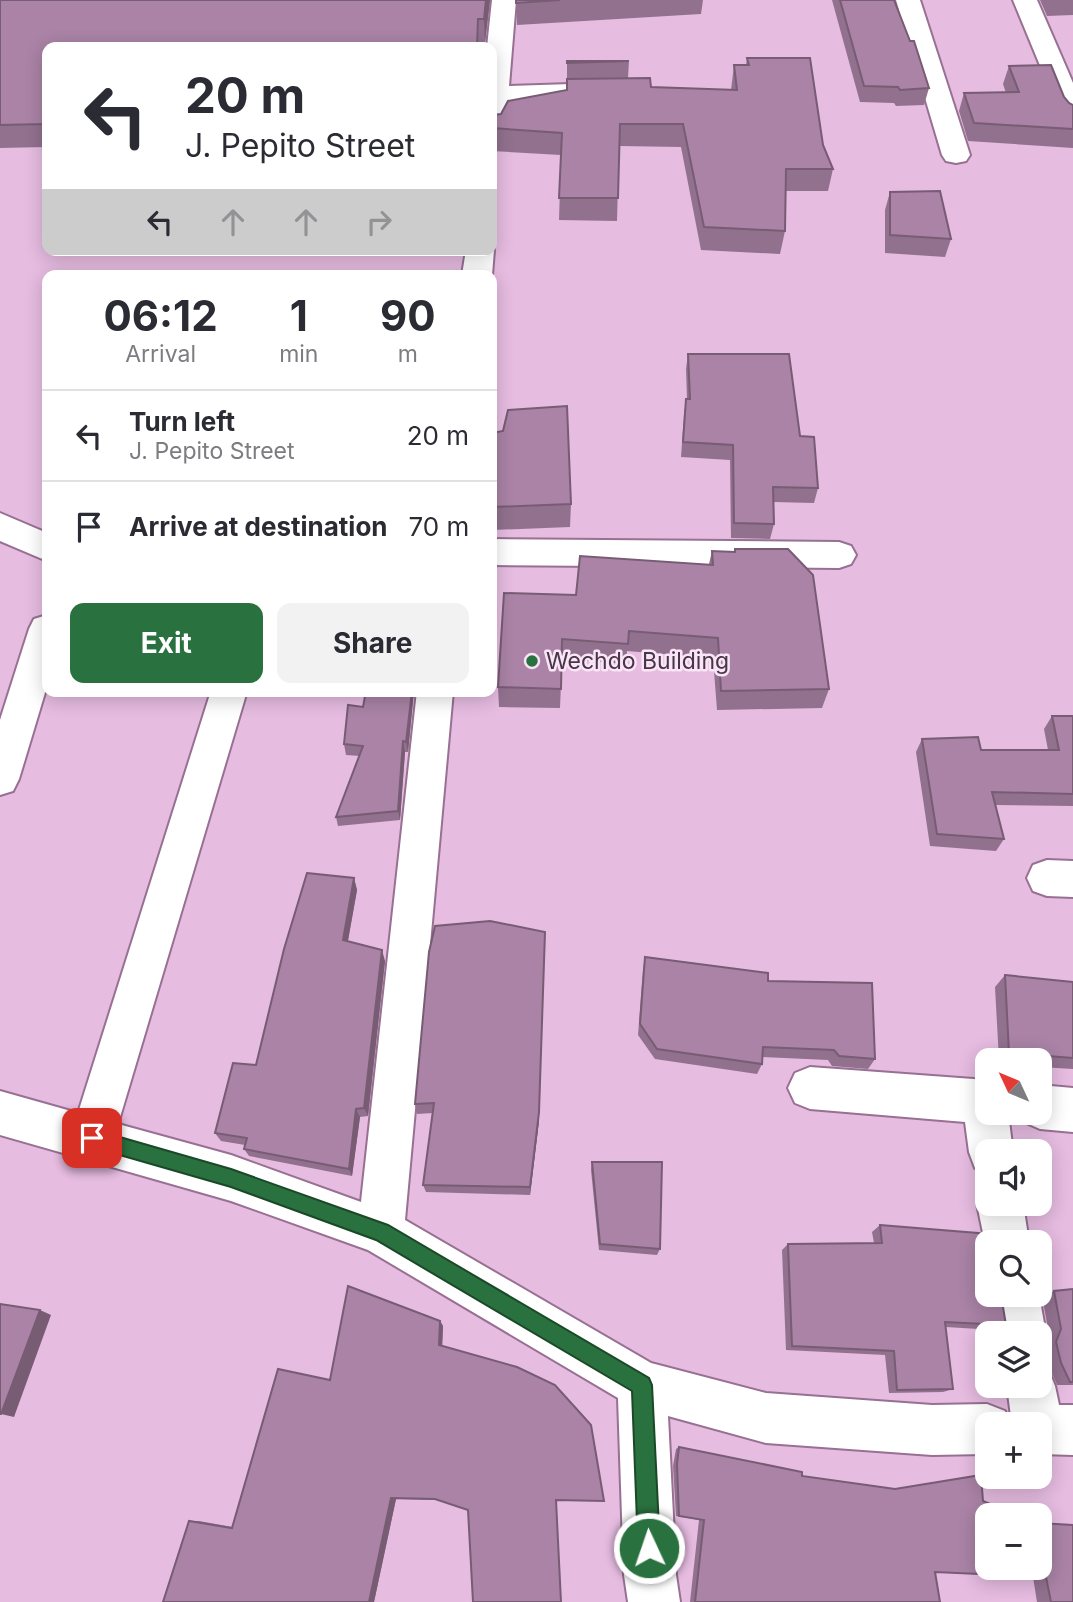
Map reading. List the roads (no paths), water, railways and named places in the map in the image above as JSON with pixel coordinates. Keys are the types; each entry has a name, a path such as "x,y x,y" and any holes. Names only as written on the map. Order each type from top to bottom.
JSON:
{"street":[{"path":"497,73 504,0"},
{"path":"908,0 956,155"},
{"path":"1025,0 1073,114"},
{"path":"497,94 625,90"},
{"path":"0,526 42,546"},
{"path":"497,552 839,555"},
{"path":"0,779 42,645"},
{"path":"92,1138 227,697"},
{"path":"381,1232 434,697"},
{"path":"810,1088 975,1100"},
{"path":"1052,1108 1073,1110"},
{"path":"0,1113 231,1178 381,1232 642,1385 766,1418 932,1430 975,1429"},
{"path":"642,1385 650,1575 654,1602"},
{"path":"1052,1428 1073,1430"}],"place":[{"name":"Wechdo Building","path":"532,661"}]}
